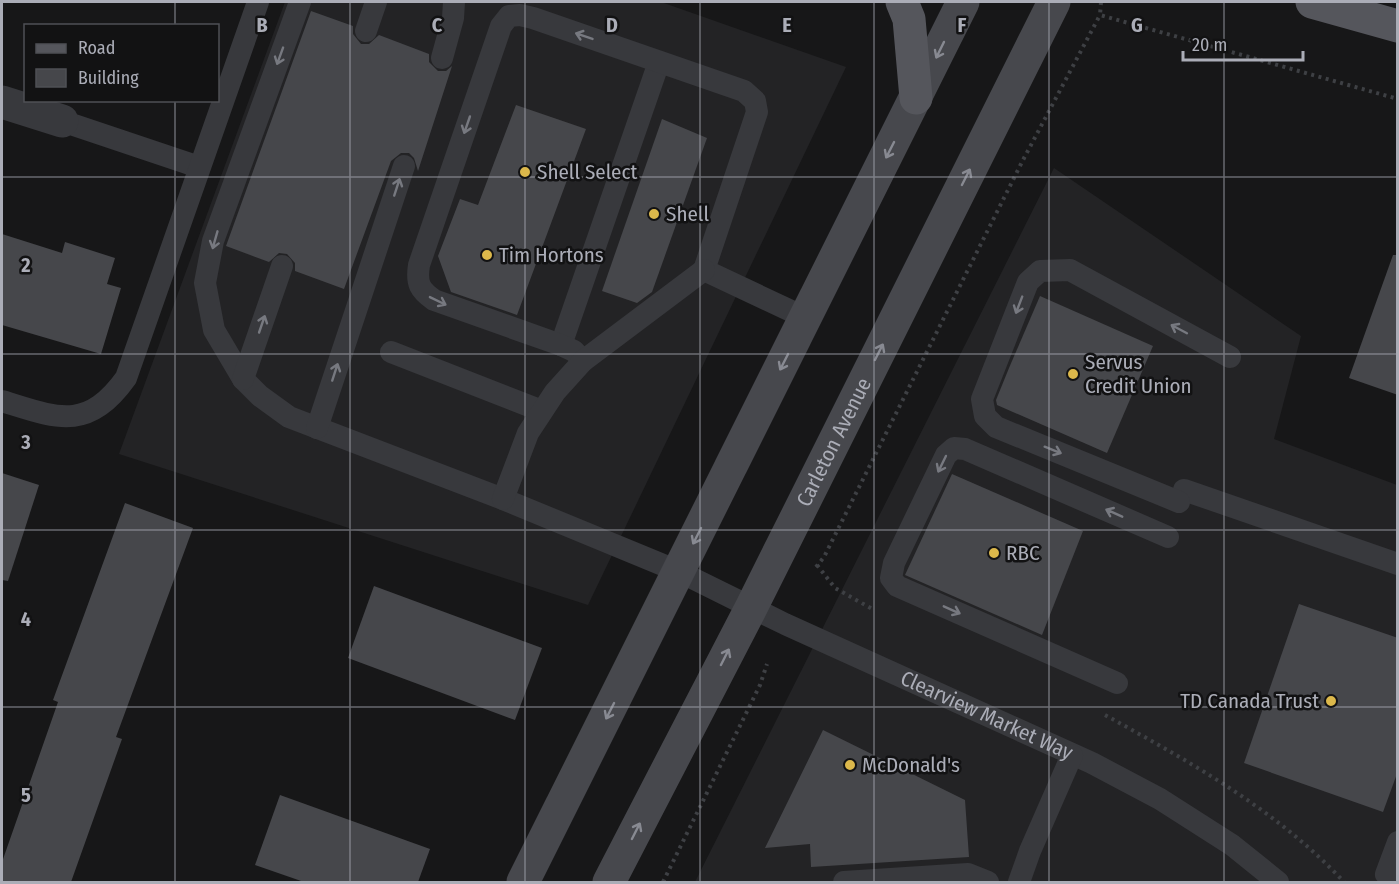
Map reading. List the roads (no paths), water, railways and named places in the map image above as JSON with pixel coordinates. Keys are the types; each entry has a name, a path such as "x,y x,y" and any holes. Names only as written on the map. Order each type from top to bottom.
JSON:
{"main road":[{"path":"902,2 909,20 916,98"},
{"path":"1312,2 1398,26"}],"street":[{"path":"523,882 963,2"},
{"name":"Carleton Avenue","path":"609,882 751,608 1054,2"},
{"path":"2,102 62,121"}],"lane":[{"path":"2,400 39,412 70,417 96,411 112,398 126,378 258,2"},
{"name":"Clearview Market Way","path":"300,2 213,241 206,283 214,330 243,379 260,396 289,417 503,499 680,572 751,608 1072,755 1160,799 1232,845 1278,882"},
{"path":"366,31 376,2"},
{"path":"442,58 453,18 454,2"},
{"path":"503,499 528,433 583,361 704,270 757,112 755,101 744,91 520,15 509,16 501,26 419,266 417,279 421,290 434,300 561,345 574,351 583,361"},
{"path":"561,345 659,62"},
{"path":"62,121 199,167"},
{"path":"317,428 404,166"},
{"path":"243,379 282,266"},
{"path":"704,270 806,318"},
{"path":"1230,357 1070,270 1040,271 1028,282 982,399 985,416 996,427 1181,496 1398,564"},
{"path":"391,352 543,411"},
{"path":"1117,683 897,586 891,578 894,562 946,455 954,448 966,449 1168,537"},
{"path":"1019,882 1072,755"},
{"path":"1395,882 1386,874 1398,842"},
{"path":"844,882 968,874 988,882"}],"place":[{"name":"Shell Select","path":"525,172"},
{"name":"Shell","path":"654,214"},
{"name":"Tim Hortons","path":"487,255"},
{"name":"Servus Credit Union","path":"1073,374"},
{"name":"RBC","path":"994,553"},
{"name":"TD Canada Trust","path":"1331,701"},
{"name":"McDonald's","path":"850,765"}]}
